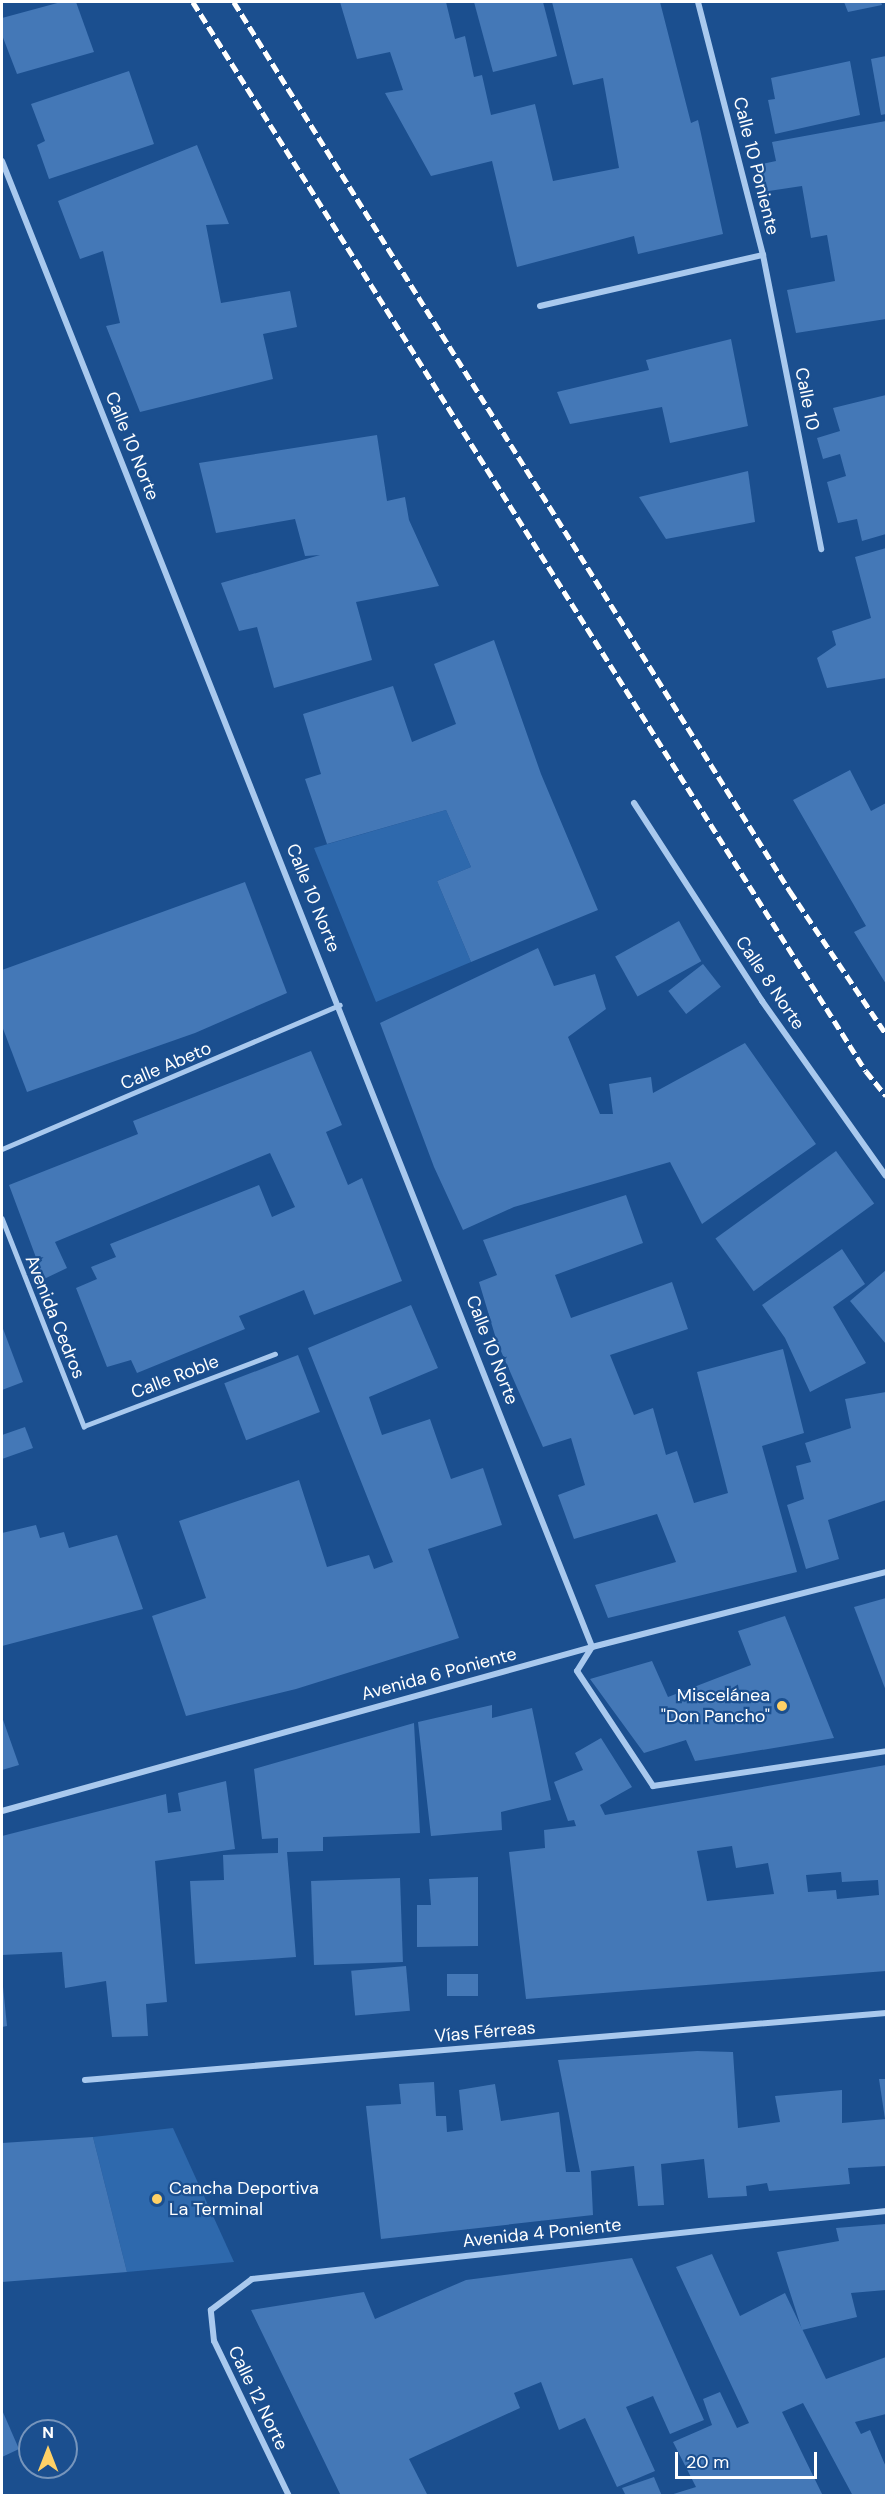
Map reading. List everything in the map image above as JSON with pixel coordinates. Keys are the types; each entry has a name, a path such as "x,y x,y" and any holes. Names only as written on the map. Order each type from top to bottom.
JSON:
{"street":[{"name":"Calle 10 Poniente","path":"540,306 763,255 698,2"},
{"name":"Calle 10 Norte","path":"2,161 340,1005 592,1647"},
{"name":"Calle 10","path":"763,255 821,549"},
{"name":"Calle 8 Norte","path":"634,804 762,1001 886,1176"},
{"name":"Avenida 6 Poniente","path":"2,1811 592,1647 886,1572"},
{"path":"592,1647 577,1671 653,1786 886,1751"},
{"name":"Vías Férreas","path":"86,2080 886,2013"},
{"name":"Avenida 4 Poniente","path":"211,2310 252,2279 886,2211"},
{"name":"Calle 12 Norte","path":"211,2310 214,2341 289,2496"}],"lane":[{"name":"Calle Abeto","path":"2,1149 340,1005"},
{"name":"Avenida Cedros","path":"2,1218 84,1426"},
{"name":"Calle Roble","path":"84,1426 275,1354"}],"shaded area":[{"path":"446,810 471,867 437,881 471,962 376,1002 314,848"},
{"name":"Cancha Deportiva La Terminal","path":"173,2128 234,2262 127,2272 93,2137"}],"building":[{"path":"61,2 76,2 94,52 17,74 2,35 2,18"},
{"path":"340,2 446,2 455,39 465,36 474,77 482,75 491,115 535,104 553,181 619,168 603,78 573,85 552,2 660,2 691,123 698,120 723,234 638,254 634,236 517,267 492,161 431,176 385,93 403,90 390,52 357,59"},
{"path":"474,2 543,2 557,56 493,72"},
{"path":"844,2 881,2 882,5 848,12"},
{"path":"886,56 886,114 881,115 871,59"},
{"path":"850,61 860,115 775,134 768,100 775,99 771,78"},
{"path":"129,71 154,144 49,179 37,145 45,141 31,104"},
{"path":"886,121 886,319 796,333 787,290 835,281 827,235 811,238 802,186 762,192 758,165 776,161 772,142"},
{"path":"197,145 229,224 206,225 221,303 290,291 297,327 263,334 273,379 140,412 106,326 120,323 103,251 80,259 58,201"},
{"path":"731,339 748,426 670,443 662,407 570,424 557,392 649,370 646,360"},
{"path":"886,395 886,534 862,541 857,519 838,523 827,482 846,476 840,454 823,459 817,438 840,431 833,408"},
{"path":"377,435 387,501 405,497 409,520 439,586 356,602 372,660 274,688 257,627 239,631 221,583 320,555 305,556 295,519 216,533 199,463"},
{"path":"748,471 755,522 666,539 639,497"},
{"path":"886,548 886,678 827,688 817,658 836,645 832,631 871,618 855,557"},
{"path":"494,640 541,774 598,910 471,962 437,881 471,867 446,810 327,844 305,779 321,774 303,714 393,686 412,742 456,724 434,664"},
{"path":"850,770 871,811 886,803 886,984 854,932 866,926 793,800"},
{"path":"245,882 287,993 195,1033 27,1092 2,1026 2,970"},
{"path":"679,921 701,961 637,997 615,956"},
{"path":"538,948 554,986 595,974 606,1009 568,1037 600,1114 613,1114 609,1084 651,1077 653,1093 745,1043 816,1144 702,1224 670,1162 514,1207 463,1230 434,1167 380,1023"},
{"path":"703,964 721,987 686,1014 668,991"},
{"path":"311,1051 342,1125 326,1132 348,1185 362,1178 402,1281 314,1315 304,1290 239,1316 245,1329 137,1373 131,1360 107,1367 76,1288 97,1279 91,1267 116,1257 110,1244 259,1185 272,1217 295,1207 270,1153 55,1242 67,1268 44,1279 9,1185 138,1134 133,1121"},
{"path":"836,1151 874,1204 754,1291 715,1239"},
{"path":"626,1195 643,1243 555,1275 571,1318 672,1282 688,1329 610,1355 634,1415 653,1408 666,1455 677,1451 694,1503 728,1493 697,1372 783,1349 804,1433 762,1446 797,1572 608,1618 595,1585 676,1562 657,1514 574,1539 558,1495 585,1485 571,1438 543,1447 497,1342 479,1282 497,1275 483,1240"},
{"path":"842,1249 865,1284 833,1307 866,1363 810,1392 785,1338 762,1305"},
{"path":"886,1270 886,1344 850,1301"},
{"path":"411,1305 438,1368 369,1397 382,1435 430,1419 451,1479 483,1468 502,1525 428,1549 459,1638 296,1689 186,1716 152,1616 206,1598 179,1521 299,1480 327,1567 369,1555 374,1569 393,1562 308,1348"},
{"path":"2,1326 23,1382 2,1390"},
{"path":"298,1355 320,1412 246,1440 224,1383"},
{"path":"886,1392 886,1500 828,1520 839,1559 806,1569 787,1505 804,1499 796,1466 811,1462 805,1443 851,1428 845,1399"},
{"path":"25,1427 33,1448 2,1459 2,1435"},
{"path":"36,1525 40,1538 64,1532 69,1548 117,1535 143,1609 2,1646 2,1533"},
{"path":"886,1598 886,1691 854,1607"},
{"path":"785,1616 834,1738 695,1761 686,1740 644,1753 590,1679 652,1661 668,1697 751,1665 738,1631"},
{"path":"492,1705 492,1718 532,1708 551,1800 501,1812 502,1830 431,1836 418,1722"},
{"path":"2,1717 19,1765 2,1770"},
{"path":"414,1723 420,1833 323,1837 323,1851 287,1852 296,1957 195,1964 190,1881 224,1880 223,1855 278,1853 278,1838 262,1839 254,1769"},
{"path":"601,1738 632,1787 600,1805 605,1815 886,1765 886,1971 526,1999 509,1852 545,1848 544,1830 576,1826 574,1820 568,1821 554,1782 583,1770 575,1753","holes":["732,1846 736,1868 768,1863 774,1894 707,1901 697,1851","841,1872 842,1882 878,1880 879,1895 837,1899 836,1890 808,1892 806,1875"]},
{"path":"226,1781 235,1849 155,1861 167,2002 146,2004 148,2036 112,2037 106,1981 65,1988 62,1952 2,1955 2,1836 166,1794 168,1813 181,1811 178,1793"},
{"path":"478,1877 478,1946 417,1947 417,1905 431,1905 429,1879"},
{"path":"400,1878 403,1962 314,1965 311,1881"},
{"path":"406,1966 410,2011 355,2016 351,1971"},
{"path":"447,1974 478,1974 478,1996 447,1996"},
{"path":"2,1977 7,2026 2,2027"},
{"path":"697,2051 733,2052 738,2128 780,2122 775,2096 842,2090 842,2123 886,2119 886,2166 848,2168 850,2184 769,2191 767,2183 746,2186 747,2196 708,2198 704,2159 661,2164 664,2205 638,2206 634,2166 591,2171 593,2215 381,2239 366,2106 401,2104 399,2084 434,2082 436,2116 446,2116 447,2132 463,2130 459,2090 495,2084 501,2121 559,2112 566,2172 580,2172 558,2060"},
{"path":"879,2079 886,2079 886,2119 885,2119"},
{"path":"93,2137 127,2272 2,2282 2,2143"},
{"path":"886,2224 886,2290 851,2293 857,2317 802,2330 777,2252 839,2241 836,2228"},
{"path":"712,2254 740,2316 785,2293 826,2379 886,2357 886,2414 855,2422 861,2434 870,2430 886,2467 886,2496 853,2496 803,2403 782,2412 823,2496 667,2496 696,2487 673,2442 712,2425 703,2399 720,2392 737,2428 749,2423 676,2267"},
{"path":"632,2258 704,2420 670,2434 653,2396 626,2407 655,2471 617,2487 585,2418 559,2430 541,2382 514,2393 520,2408 409,2459 428,2496 341,2496 251,2310 364,2292 375,2319 466,2280"},
{"path":"2,2410 18,2449 2,2457"},
{"path":"654,2477 662,2496 626,2496 622,2488"}],"railway":[{"path":"193,2 866,1071 886,1096"},
{"path":"234,2 790,891 886,1034"}],"place":[{"name":"Miscelánea \"Don Pancho\"","path":"782,1706"},
{"name":"Cancha Deportiva La Terminal","path":"157,2199"}]}
